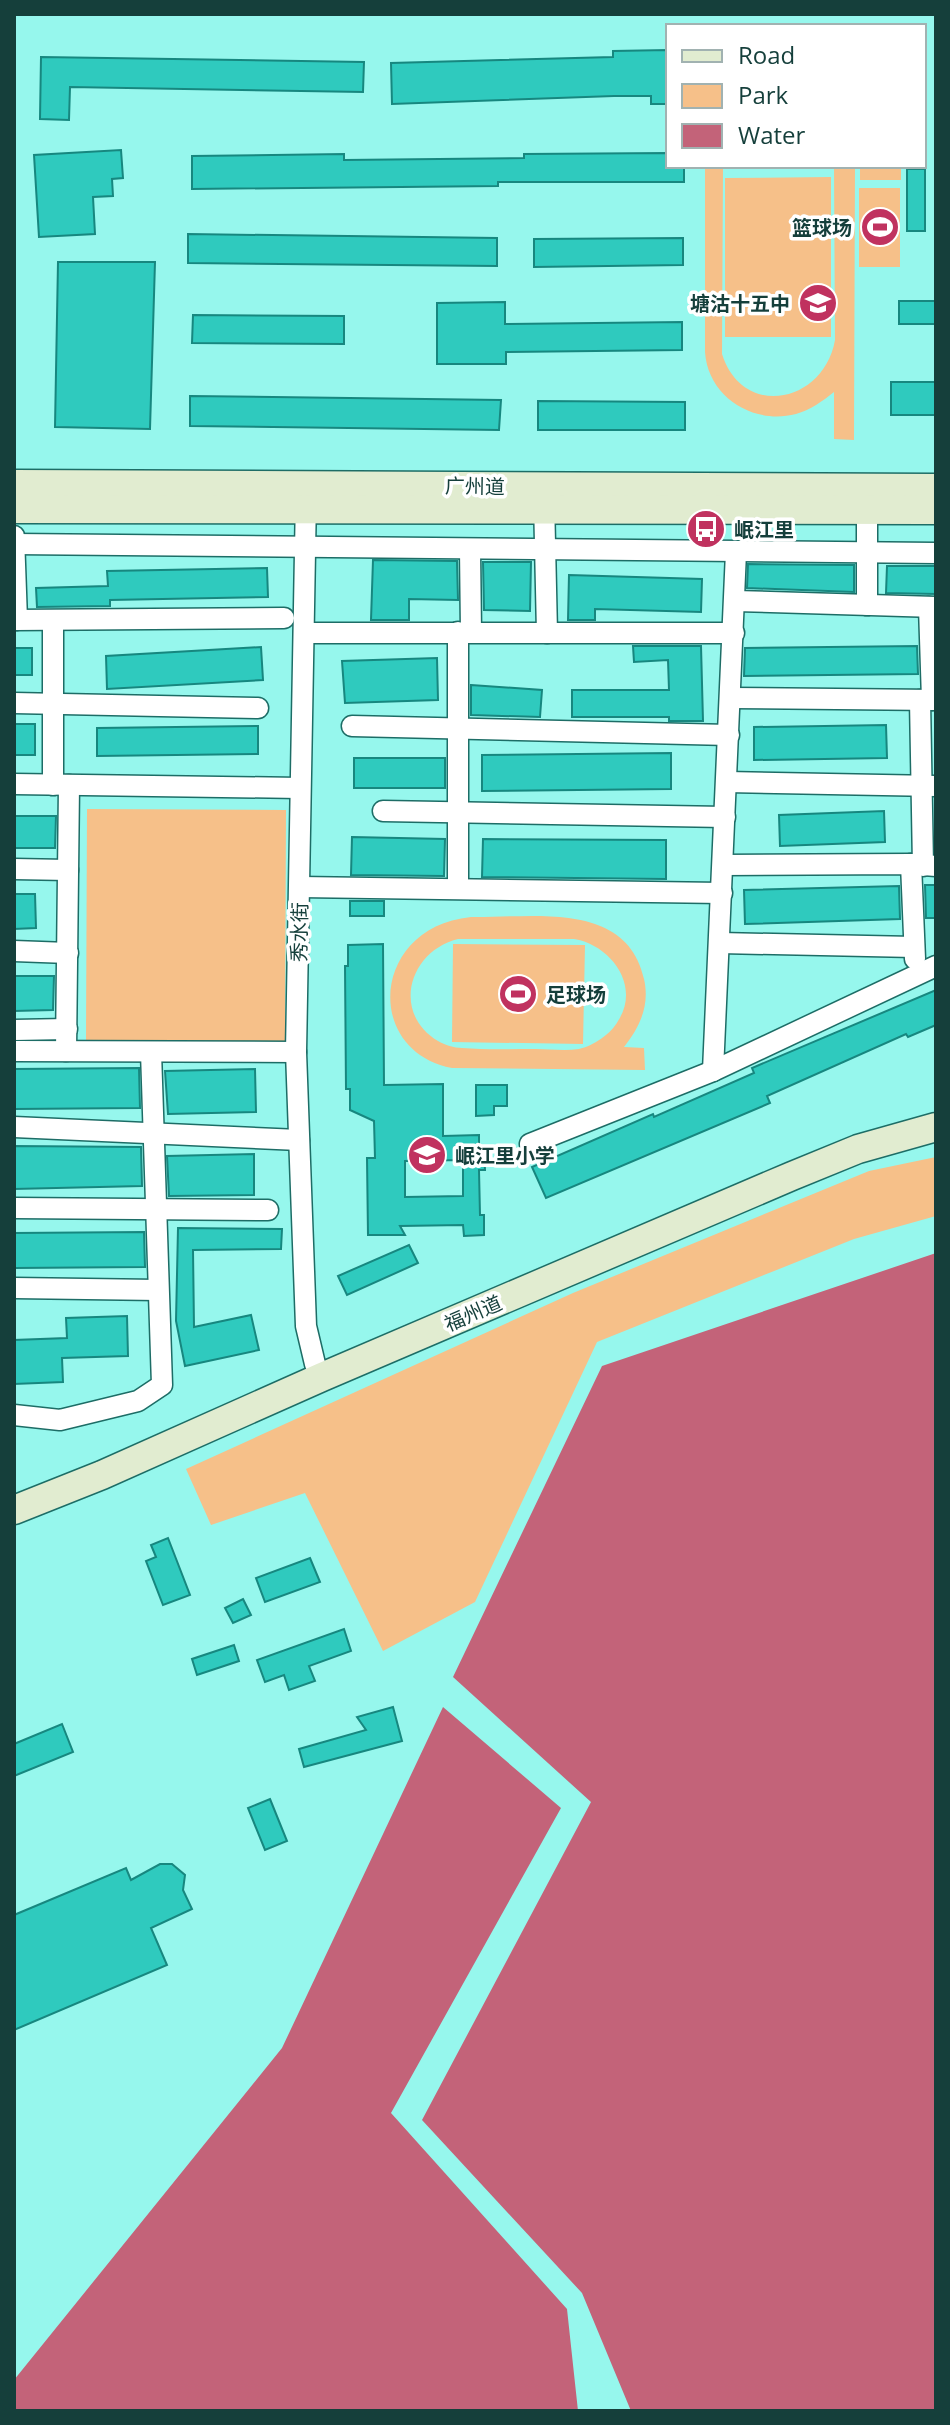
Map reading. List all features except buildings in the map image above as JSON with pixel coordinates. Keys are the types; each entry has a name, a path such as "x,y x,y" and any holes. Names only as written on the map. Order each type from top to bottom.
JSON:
{"main road":[{"name":"广州道","path":"14,484 306,497 867,499 936,510"},
{"name":"广州道","path":"867,499 936,488"},
{"name":"广州道","path":"14,509 306,497"},
{"name":"福州道","path":"14,1510 102,1475 319,1371 843,1141 936,1115"},
{"name":"福州道","path":"14,1497 845,1154 936,1127"}],"street":[{"name":"秀水街","path":"306,497 296,1052 306,1326 319,1371"},
{"path":"544,498 547,633"},
{"path":"867,499 867,605"},
{"path":"284,618 15,620 15,541 306,548 936,553"},
{"path":"458,888 458,729 470,550"},
{"path":"713,1071 736,552"},
{"path":"735,601 932,607 928,785 914,947 915,975"},
{"path":"53,621 53,704 68,870 66,1051"},
{"path":"304,633 734,633"},
{"path":"731,698 929,700"},
{"path":"14,703 258,708"},
{"path":"352,726 729,735"},
{"path":"727,782 928,785"},
{"path":"14,784 300,788"},
{"path":"383,811 725,817"},
{"path":"723,865 923,865"},
{"path":"14,869 68,870"},
{"path":"300,887 722,893"},
{"path":"720,943 914,947"},
{"path":"14,951 68,953"},
{"path":"530,1144 713,1071 936,966"},
{"path":"14,1030 67,1029"},
{"path":"14,1051 296,1052"},
{"path":"14,1415 60,1420 138,1401 162,1385 151,1052"},
{"path":"14,1127 299,1140"},
{"path":"14,1208 268,1210"},
{"path":"14,1288 158,1290"}],"green space":[{"path":"705,168 723,168 722,354 732,375 747,389 764,395 782,395 800,390 816,378 828,361 835,340 834,168 855,168 854,440 834,439 834,392 796,414 764,415 749,411 736,404 714,382 705,352"},
{"name":"篮球场","path":"860,168 901,168 901,180 860,180"},
{"path":"831,177 831,337 725,337 725,178"},
{"name":"篮球场","path":"859,188 900,188 900,267 859,267"},
{"path":"87,809 286,810 285,1042 86,1041"},
{"path":"548,916 598,925 618,936 634,954 644,979 646,998 642,1015 624,1047 644,1048 645,1070 452,1068 423,1057 403,1039 393,1015 391,990 398,965 413,942 438,926 471,917","holes":["458,939 574,939 600,949 610,958 624,981 626,994 624,1008 615,1026 590,1045 568,1050 456,1047 438,1041 423,1029 414,1015 412,984 418,969 441,946"]},
{"name":"足球场","path":"453,944 585,945 583,1044 452,1042"},
{"path":"936,1157 936,1216 854,1239 597,1342 475,1602 383,1651 305,1493 211,1525 186,1469 573,1293 869,1171"}],"water":[{"path":"936,1253 936,2411 631,2411 582,2293 422,2120 591,1802 453,1677 602,1366"},
{"path":"443,1707 561,1808 391,2113 567,2309 578,2411 14,2411 14,2380 282,2048"}],"place":[{"name":"篮球场","path":"880,227"},
{"name":"塘沽十五中","path":"818,303"},
{"name":"岷江里","path":"706,529"},
{"name":"足球场","path":"518,994"},
{"name":"岷江里小学","path":"427,1155"}]}
